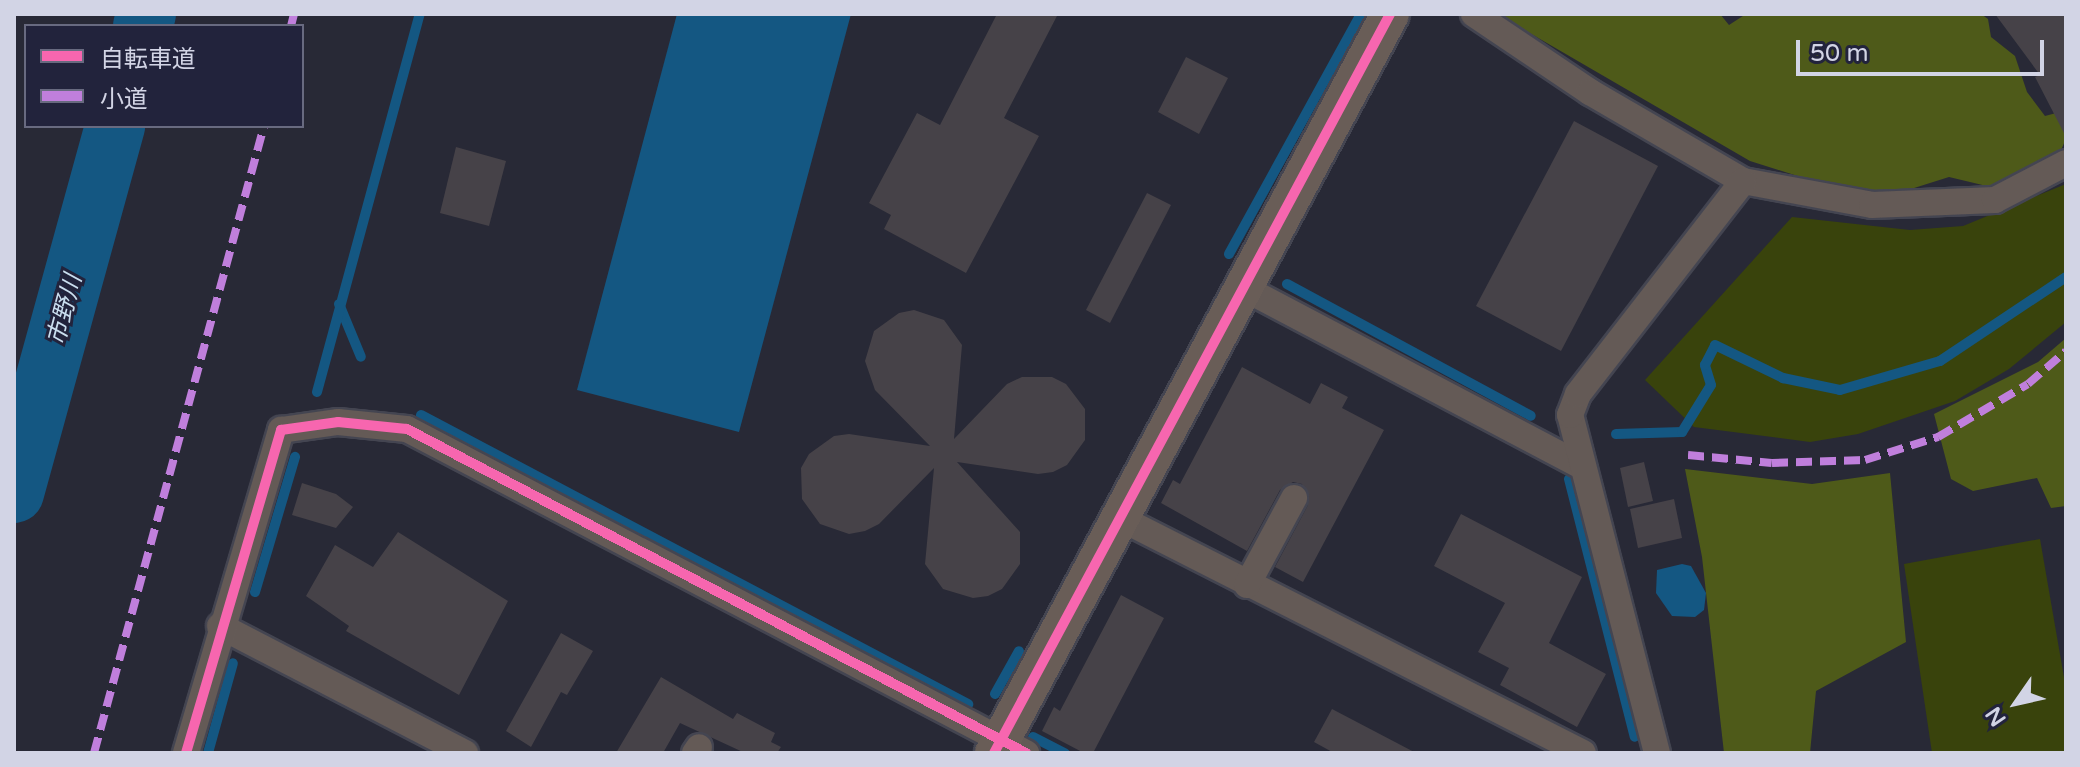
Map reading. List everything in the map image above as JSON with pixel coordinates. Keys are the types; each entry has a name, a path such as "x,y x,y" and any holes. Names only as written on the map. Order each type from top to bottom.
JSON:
{"street":[{"path":"186,753 220,626 281,430 338,422 407,429 1007,749 1120,518 1390,14"},
{"path":"1474,14 1590,92 1743,181 1872,205 1995,200 2066,163"},
{"path":"1657,753 1570,415 1578,394 1743,181"},
{"path":"1244,288 1583,467"},
{"path":"1247,585 1294,498"},
{"path":"1120,518 1583,753"},
{"path":"220,626 465,753"}],"green space":[{"path":"1497,14 1720,14 1729,25 1746,14 1981,14 1988,19 1991,37 2015,56 2027,92 2045,116 2060,112 2066,120 2066,139 2061,150 1995,188 1949,177 1892,195 1807,179 1750,161"},
{"path":"2066,184 2066,322 2009,369 1955,401 1858,434 1810,442 1694,427 1645,380 1792,217 1910,230 1963,226"},
{"path":"2066,338 2066,506 2051,508 2037,478 1973,491 1951,479 1934,414 2038,362"},
{"path":"1685,469 1812,484 1890,473 1906,642 1816,691 1810,753 1724,753 1702,557"},
{"path":"2040,539 2066,689 2066,753 1932,753 1904,564"}],"water":[{"path":"677,14 851,14 739,432 577,390"},
{"path":"1682,564 1691,566 1706,593 1704,610 1695,617 1672,616 1656,593 1657,570"}],"building":[{"path":"997,14 1058,14 1004,118 1039,136 966,273 884,229 891,215 869,203 917,113 940,125"},
{"path":"1995,14 2066,14 2066,137 2035,77 2040,75"},
{"path":"1186,57 1228,78 1199,134 1158,112"},
{"path":"1574,121 1658,166 1561,351 1476,306"},
{"path":"456,147 506,161 489,226 440,213"},
{"path":"1147,193 1171,205 1110,323 1086,310"},
{"path":"914,310 944,320 962,345 954,439 1007,384 1022,377 1052,377 1066,384 1085,409 1085,440 1067,465 1053,472 1038,474 957,462 1020,532 1020,564 1002,589 988,596 973,598 943,589 925,564 934,468 879,524 865,531 849,534 820,524 802,499 801,468 809,454 834,436 849,434 930,446 875,390 865,361 874,331 899,313"},
{"path":"1242,367 1310,404 1321,383 1348,397 1342,408 1384,430 1303,582 1275,567 1308,505 1302,484 1293,482 1280,490 1247,551 1161,503 1173,480 1180,484"},
{"path":"1644,462 1653,501 1628,507 1620,468"},
{"path":"302,483 336,494 353,507 336,528 292,515"},
{"path":"1674,499 1682,538 1638,548 1630,509"},
{"path":"1461,514 1582,577 1549,643 1606,674 1577,727 1500,685 1509,668 1478,652 1505,603 1434,566"},
{"path":"398,532 508,601 459,695 346,631 349,626 306,596 335,545 373,567"},
{"path":"1121,595 1164,618 1093,753 1084,753 1042,731 1054,707 1060,711"},
{"path":"561,633 593,651 567,695 561,692 531,747 506,731"},
{"path":"661,677 733,719 737,713 775,733 771,742 781,747 777,753 745,753 680,723 663,753 616,753"},
{"path":"1332,709 1416,753 1334,753 1314,742"}],"waterway":[{"name":"市野川","path":"144,24 146,14"},
{"path":"317,392 420,14"},
{"path":"1229,254 1361,14"},
{"name":"市野川","path":"14,493 114,128"},
{"path":"1616,434 1682,432 1711,385 1705,365 1715,345 1783,378 1840,390 1940,361 2066,277"},
{"path":"1287,284 1531,416"},
{"path":"339,304 361,357"},
{"path":"421,415 968,704"},
{"path":"255,592 295,457"},
{"path":"1569,479 1635,737"},
{"path":"995,694 1019,651"},
{"path":"208,753 233,663"},
{"path":"1033,737 1065,753"}],"marked path":[{"path":"292,24 294,14"},
{"path":"94,753 263,128"},
{"path":"1688,455 1772,463 1865,460 1938,437 2028,384 2066,351"}],"cycle path":[{"path":"994,753 1390,14"},
{"path":"186,753 281,430 338,422 407,429 1026,753"}]}
